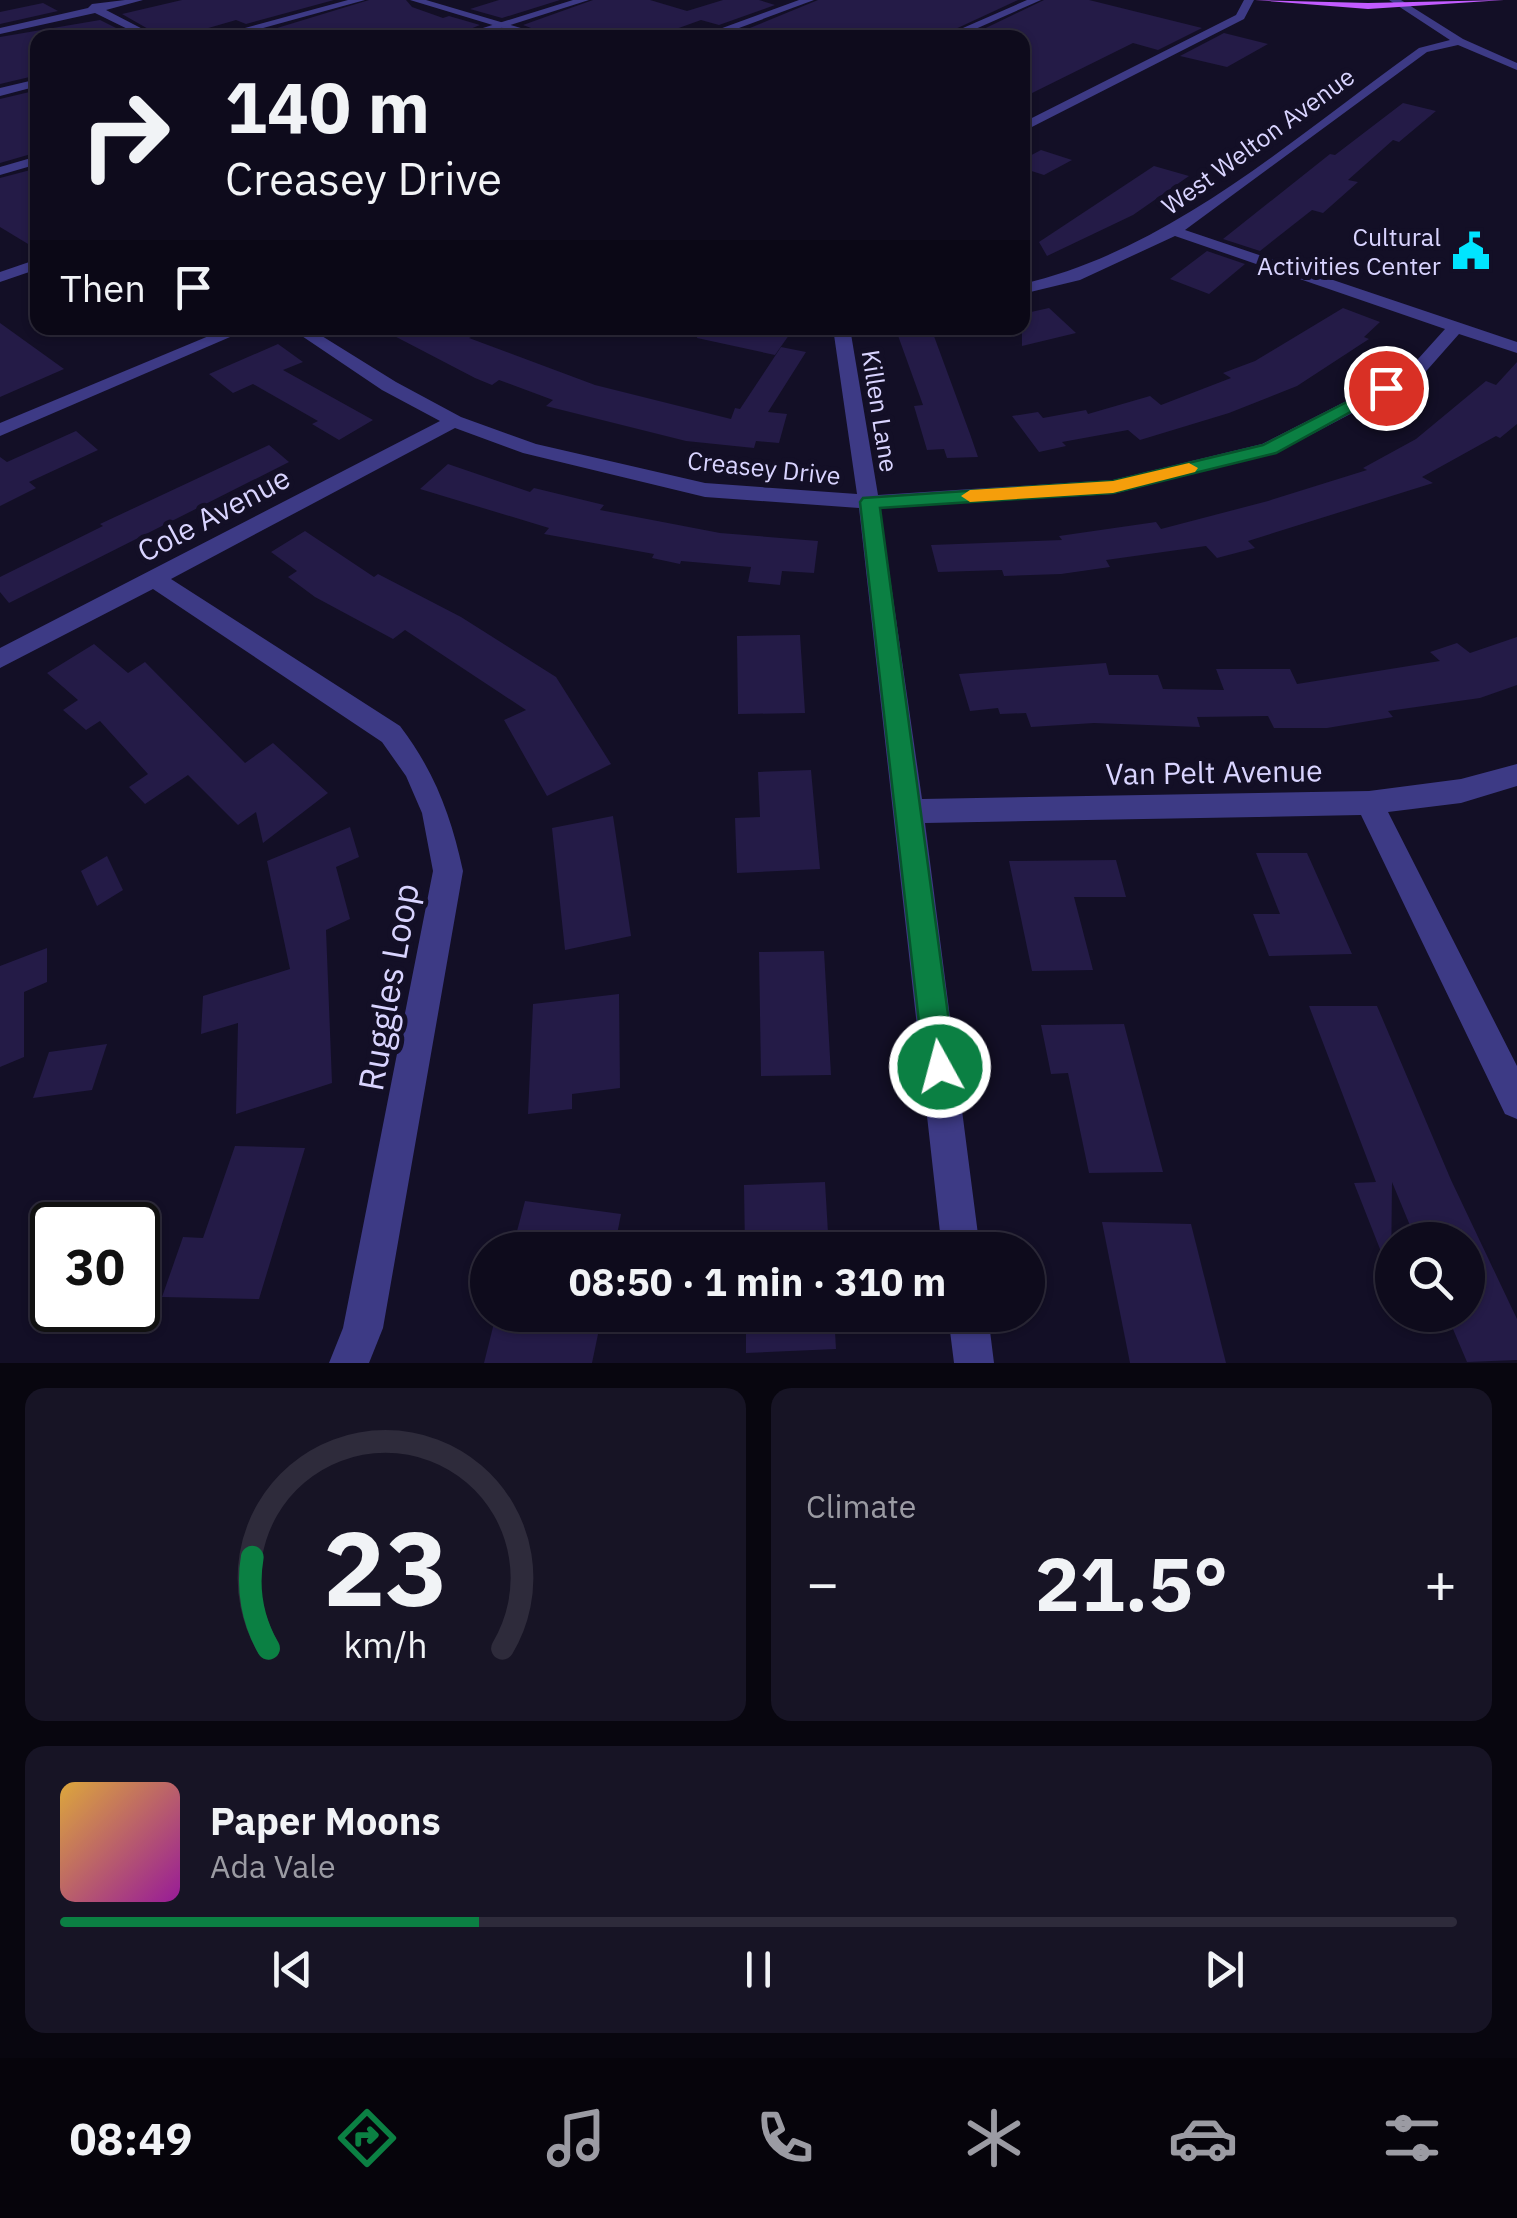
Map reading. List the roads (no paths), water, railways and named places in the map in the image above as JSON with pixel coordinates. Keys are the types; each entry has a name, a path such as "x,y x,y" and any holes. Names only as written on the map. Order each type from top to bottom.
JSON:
{"main road":[{"path":"1260,0 1499,0"}],"street":[{"path":"78,0 139,30"},
{"path":"0,31 138,0"},
{"path":"244,30 360,0"},
{"path":"415,0 520,30"},
{"path":"484,30 584,0"},
{"path":"723,30 809,0"},
{"path":"964,30 1036,0"},
{"path":"1030,124 1240,17 1249,0"},
{"path":"1398,3 1459,41 1517,67"},
{"name":"West Welton Avenue","path":"1030,287 1074,278 1174,231 1423,50 1459,41"},
{"path":"0,92 30,84"},
{"path":"0,170 30,162"},
{"path":"1174,231 1517,348"},
{"path":"0,276 30,267"},
{"name":"Creasey Drive","path":"309,335 389,386 454,421 530,448 705,490 870,502 1113,487 1269,449 1415,374 1456,327"},
{"path":"0,430 225,335"},
{"name":"Killen Lane","path":"842,335 870,502 959,1232"},
{"name":"Cole Avenue","path":"0,659 454,421"},
{"name":"Ruggles Loop","path":"156,580 208,618 391,734 435,801 448,870 363,1328 349,1363"},
{"name":"Van Pelt Avenue","path":"910,811 1369,803 1461,791 1517,775"},
{"path":"1369,803 1517,1102"},
{"path":"970,1332 974,1363"}],"place":[{"name":"Cultural Activities Center","path":"1471,251"}]}
